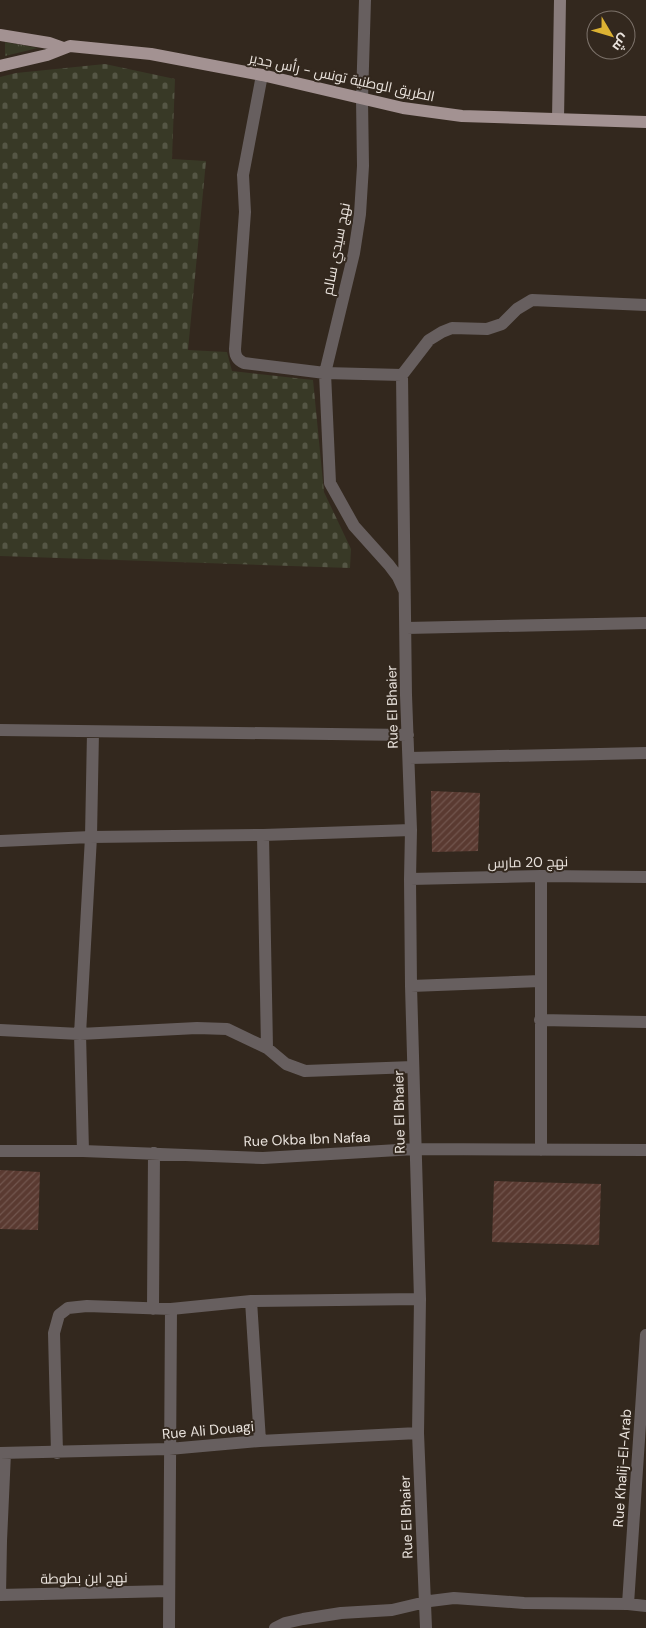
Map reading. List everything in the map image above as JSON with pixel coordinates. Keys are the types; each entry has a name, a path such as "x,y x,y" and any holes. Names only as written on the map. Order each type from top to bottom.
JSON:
{"main road":[{"path":"558,119 560,0"},
{"name":"الطريق الوطنية تونس - رأس جدير","path":"0,35 49,43 63,48"},
{"name":"الطريق الوطنية تونس - رأس جدير","path":"0,66 47,55 70,46 151,54 262,75 403,108 462,116 646,122"}],"street":[{"name":"نهج سيدي سالم","path":"366,0 362,99 363,166 360,214 354,252 325,373 330,483 354,526 389,565 406,595"},
{"path":"262,75 243,175 245,212 235,354 240,361 325,373 402,375 429,340 442,332 452,328 487,329 502,324 517,309 532,300 646,305"},
{"name":"Rue El Bhaier","path":"402,375 411,830 413,1067 420,1299 418,1433 426,1628"},
{"path":"406,628 646,623"},
{"path":"0,730 408,735"},
{"path":"83,1151 80,1034 91,837 93,732"},
{"path":"409,758 646,753"},
{"path":"0,841 91,837 263,836 411,830"},
{"path":"263,836 267,1048"},
{"path":"540,1150 541,876"},
{"name":"نهج 20 مارس","path":"410,879 541,876 646,877"},
{"path":"412,986 540,981"},
{"path":"540,1020 646,1022"},
{"path":"0,1030 80,1034 196,1028 227,1029 267,1048 286,1064 305,1071 413,1067"},
{"name":"Rue Okba Ibn Nafaa","path":"0,1151 83,1151 263,1158 415,1149 646,1150"},
{"path":"153,1309 154,1153"},
{"path":"57,1453 54,1333 58,1315 68,1308 87,1306 171,1309 251,1301 420,1299"},
{"path":"251,1301 260,1441"},
{"path":"169,1628 171,1309"},
{"name":"Rue Khalij-El-Arab","path":"628,1604 646,1335"},
{"name":"Rue Ali Douagi","path":"3,1453 169,1449 260,1441 418,1433"},
{"path":"0,1595 3,1453"},
{"name":"نهج ابن بطوطة","path":"0,1595 169,1591"},
{"path":"282,1626 341,1613 392,1610 454,1598 524,1603 628,1604 646,1606"}],"green space":[{"path":"5,42 38,48 5,56"},
{"path":"105,64 175,79 172,159 206,161 188,350 227,352 232,371 313,380 324,492 351,549 350,568 0,556 0,77 16,73"}],"building":[{"path":"431,791 480,793 478,851 432,852"},
{"path":"0,1170 40,1172 38,1230 0,1229"},
{"path":"494,1181 601,1184 599,1245 492,1242"}]}
